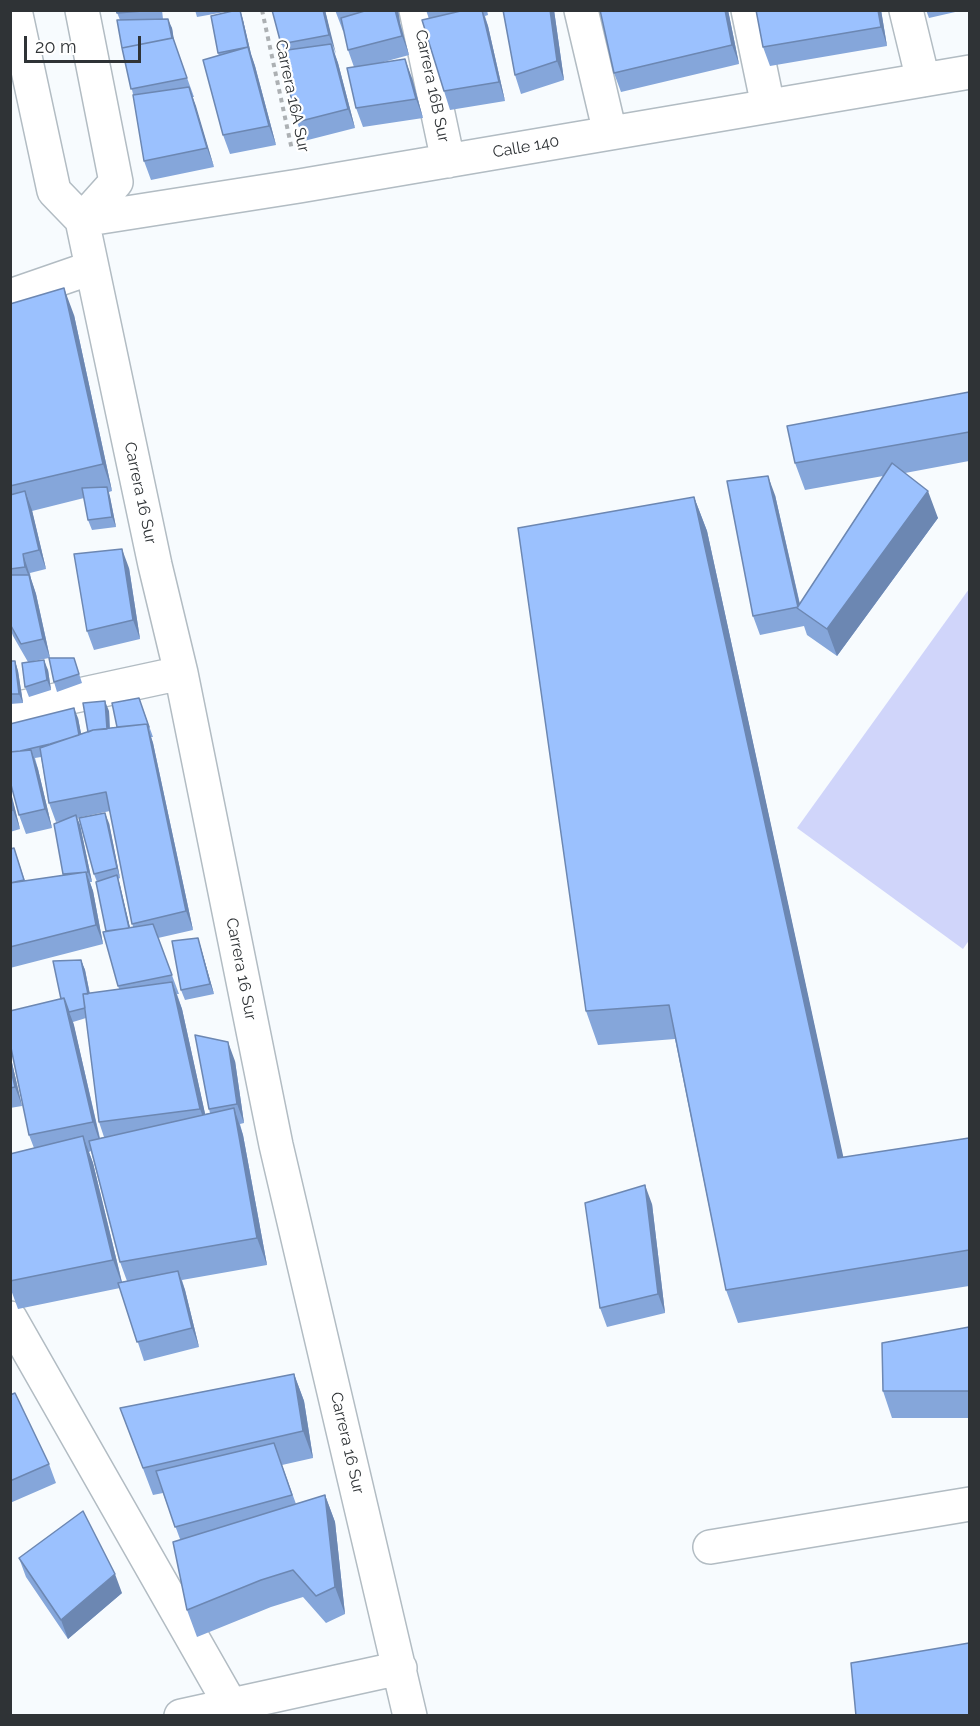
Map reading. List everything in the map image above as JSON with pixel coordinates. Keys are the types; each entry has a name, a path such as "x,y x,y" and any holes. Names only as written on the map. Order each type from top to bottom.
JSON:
{"street":[{"path":"15,10 54,191 82,219 116,182 82,10"},
{"name":"Carrera 16B Sur","path":"416,10 448,161"},
{"path":"581,10 610,133"},
{"path":"748,10 768,106"},
{"path":"906,10 923,80"},
{"name":"Calle 140","path":"82,219 299,186 969,72"},
{"name":"Carrera 16 Sur","path":"82,219 181,673 276,1145 410,1716"},
{"path":"10,296 91,268"},
{"path":"10,710 181,673"},
{"path":"10,1318 232,1710"},
{"path":"710,1547 969,1504"},
{"path":"181,1716 232,1710 400,1668"}],"path":[{"name":"Carrera 16A Sur","path":"262,10 299,186"}],"shaded area":[{"path":"969,589 970,939 963,949 797,828"}],"building":[{"path":"116,10 156,10 117,13"},
{"path":"240,10 248,47 218,53 211,16"},
{"path":"272,10 323,10 329,35 281,44"},
{"path":"368,10 395,10 402,36 348,50 341,18"},
{"path":"465,10 482,10 499,82 444,91 422,20"},
{"path":"503,10 550,10 557,61 515,75"},
{"path":"600,10 725,10 732,45 614,73"},
{"path":"756,10 878,10 881,27 763,47"},
{"path":"168,19 172,38 122,48 117,20"},
{"path":"173,38 187,78 131,89 122,48"},
{"path":"331,44 348,109 297,122 280,51"},
{"path":"248,47 269,126 223,135 203,60"},
{"path":"405,59 416,99 356,108 347,68"},
{"path":"189,87 207,148 144,161 133,95"},
{"path":"64,288 103,464 10,486 10,304"},
{"path":"969,392 969,432 795,463 787,426"},
{"path":"892,463 928,491 827,629 797,608"},
{"path":"768,476 798,607 753,616 727,481"},
{"path":"107,487 112,517 88,520 82,488"},
{"path":"25,491 39,550 23,554 25,567 10,569 10,495"},
{"path":"694,497 838,1158 969,1138 969,1250 726,1290 669,1005 586,1011 518,528"},
{"path":"122,549 133,620 87,631 74,554"},
{"path":"10,575 29,575 43,639 21,644 10,624"},
{"path":"49,658 74,658 79,674 54,682"},
{"path":"44,660 47,680 25,687 22,663"},
{"path":"10,661 15,661 19,694 10,694"},
{"path":"139,698 149,727 147,724 117,727 112,703"},
{"path":"105,701 107,729 88,732 83,703"},
{"path":"74,708 79,735 50,744 10,752 10,724"},
{"path":"147,724 186,911 132,924 106,792 49,803 40,748 93,730"},
{"path":"31,750 45,809 19,815 10,781 10,752"},
{"path":"105,813 117,868 94,874 79,818"},
{"path":"76,815 88,872 63,874 54,824"},
{"path":"14,848 24,880 10,883 10,849"},
{"path":"86,872 96,925 10,947 10,883"},
{"path":"117,875 129,928 106,931 96,882"},
{"path":"153,924 172,975 118,986 103,932"},
{"path":"198,938 210,984 181,990 172,941"},
{"path":"81,960 88,994 83,994 85,1008 69,1012 64,998 61,999 53,961"},
{"path":"172,982 200,1109 99,1122 83,994"},
{"path":"64,998 93,1122 29,1135 10,1043 10,1011"},
{"path":"195,1035 228,1042 237,1104 209,1109"},
{"path":"10,1066 15,1087 10,1088"},
{"path":"234,1108 257,1238 120,1262 89,1141"},
{"path":"83,1136 113,1260 10,1281 10,1154"},
{"path":"645,1185 658,1294 600,1308 585,1203"},
{"path":"178,1271 192,1328 137,1342 118,1283"},
{"path":"969,1327 969,1391 883,1391 882,1343"},
{"path":"294,1374 303,1431 143,1468 120,1408"},
{"path":"15,1393 49,1464 10,1481 10,1395"},
{"path":"274,1443 292,1495 175,1527 156,1471"},
{"path":"325,1495 335,1587 316,1596 293,1570 261,1580 187,1610 173,1542"},
{"path":"83,1511 115,1574 61,1620 19,1558"},
{"path":"969,1643 969,1716 856,1716 851,1663"}]}
